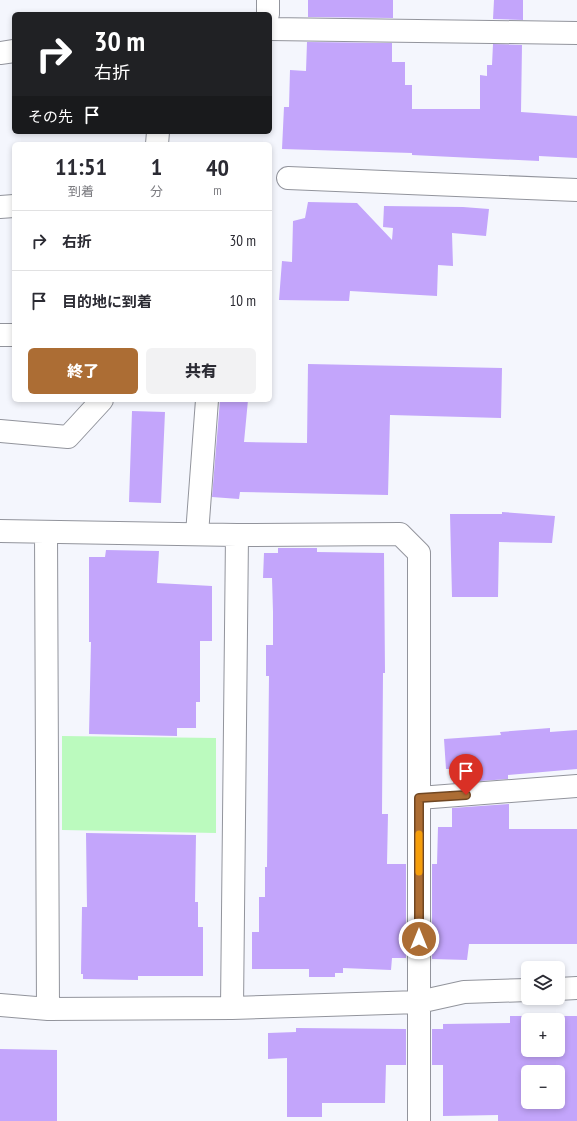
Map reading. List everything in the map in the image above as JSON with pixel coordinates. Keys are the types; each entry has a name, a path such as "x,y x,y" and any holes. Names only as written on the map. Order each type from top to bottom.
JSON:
{"street":[{"path":"268,0 268,12"},
{"path":"272,29 577,33"},
{"path":"0,53 12,51"},
{"path":"288,178 577,190"},
{"path":"0,207 12,206"},
{"path":"0,335 12,335"},
{"path":"0,431 68,437 100,402"},
{"path":"197,534 207,402"},
{"path":"0,531 237,535 400,534 419,553 419,1121"},
{"path":"46,532 48,1009"},
{"path":"232,1008 237,535"},
{"path":"419,798 577,786"},
{"path":"565,989 577,988"},
{"path":"0,1005 48,1009 232,1008 419,1002 464,992 521,990"}],"green space":[{"path":"62,736 216,738 216,833 62,830"}],"building":[{"path":"308,0 393,0 393,18 308,17"},
{"path":"494,0 523,0 523,20 493,19"},
{"path":"307,42 392,43 392,62 405,62 405,85 412,85 412,109 480,109 480,75 487,76 487,65 492,65 493,44 522,45 521,112 577,116 577,158 539,156 539,161 412,155 412,153 282,149 284,107 289,107 290,70 306,71"},
{"path":"308,202 357,203 392,240 393,228 383,227 384,206 463,207 489,209 486,236 452,233 453,266 438,265 437,296 350,291 349,301 279,300 282,261 292,262 293,221 305,218"},
{"path":"308,364 502,368 501,418 390,415 388,495 240,492 239,499 212,497 220,402 248,402 244,442 307,443"},
{"path":"132,411 165,412 161,503 129,502"},
{"path":"502,512 555,516 552,543 499,542 498,597 452,597 450,514 502,514"},
{"path":"278,548 317,548 317,552 384,553 385,673 383,673 382,814 388,814 387,864 406,864 406,958 392,958 391,970 343,968 343,973 335,973 335,977 309,977 309,969 252,969 252,932 259,932 259,897 265,897 265,867 267,867 269,676 266,676 266,645 273,645 273,612 272,578 263,578 264,553 278,553"},
{"path":"106,550 159,551 157,583 212,586 212,641 200,641 200,702 196,702 196,728 177,728 177,736 89,734 91,642 89,642 89,557 105,557"},
{"path":"550,728 550,732 577,730 577,769 508,775 508,779 453,783 453,769 446,769 444,739 501,735 500,732"},
{"path":"509,804 509,829 577,829 577,944 469,944 467,960 432,959 432,864 437,864 438,827 452,827 452,808"},
{"path":"86,833 196,835 195,902 198,902 198,927 203,927 203,976 138,976 138,980 83,979 83,974 81,974 82,907 87,907"},
{"path":"510,1016 521,1016 521,1057 565,1057 565,1016 577,1016 577,1121 498,1121 498,1115 443,1116 443,1065 432,1065 432,1029 443,1029 443,1024 510,1023"},
{"path":"296,1028 406,1029 406,1065 386,1065 385,1103 322,1103 322,1117 287,1117 287,1058 268,1059 268,1033 296,1032"},
{"path":"0,1049 57,1050 57,1121 0,1121"}],"slow traffic":[{"path":"419,834 419,872"}],"route":[{"path":"419,939 419,798 466,795"}]}
